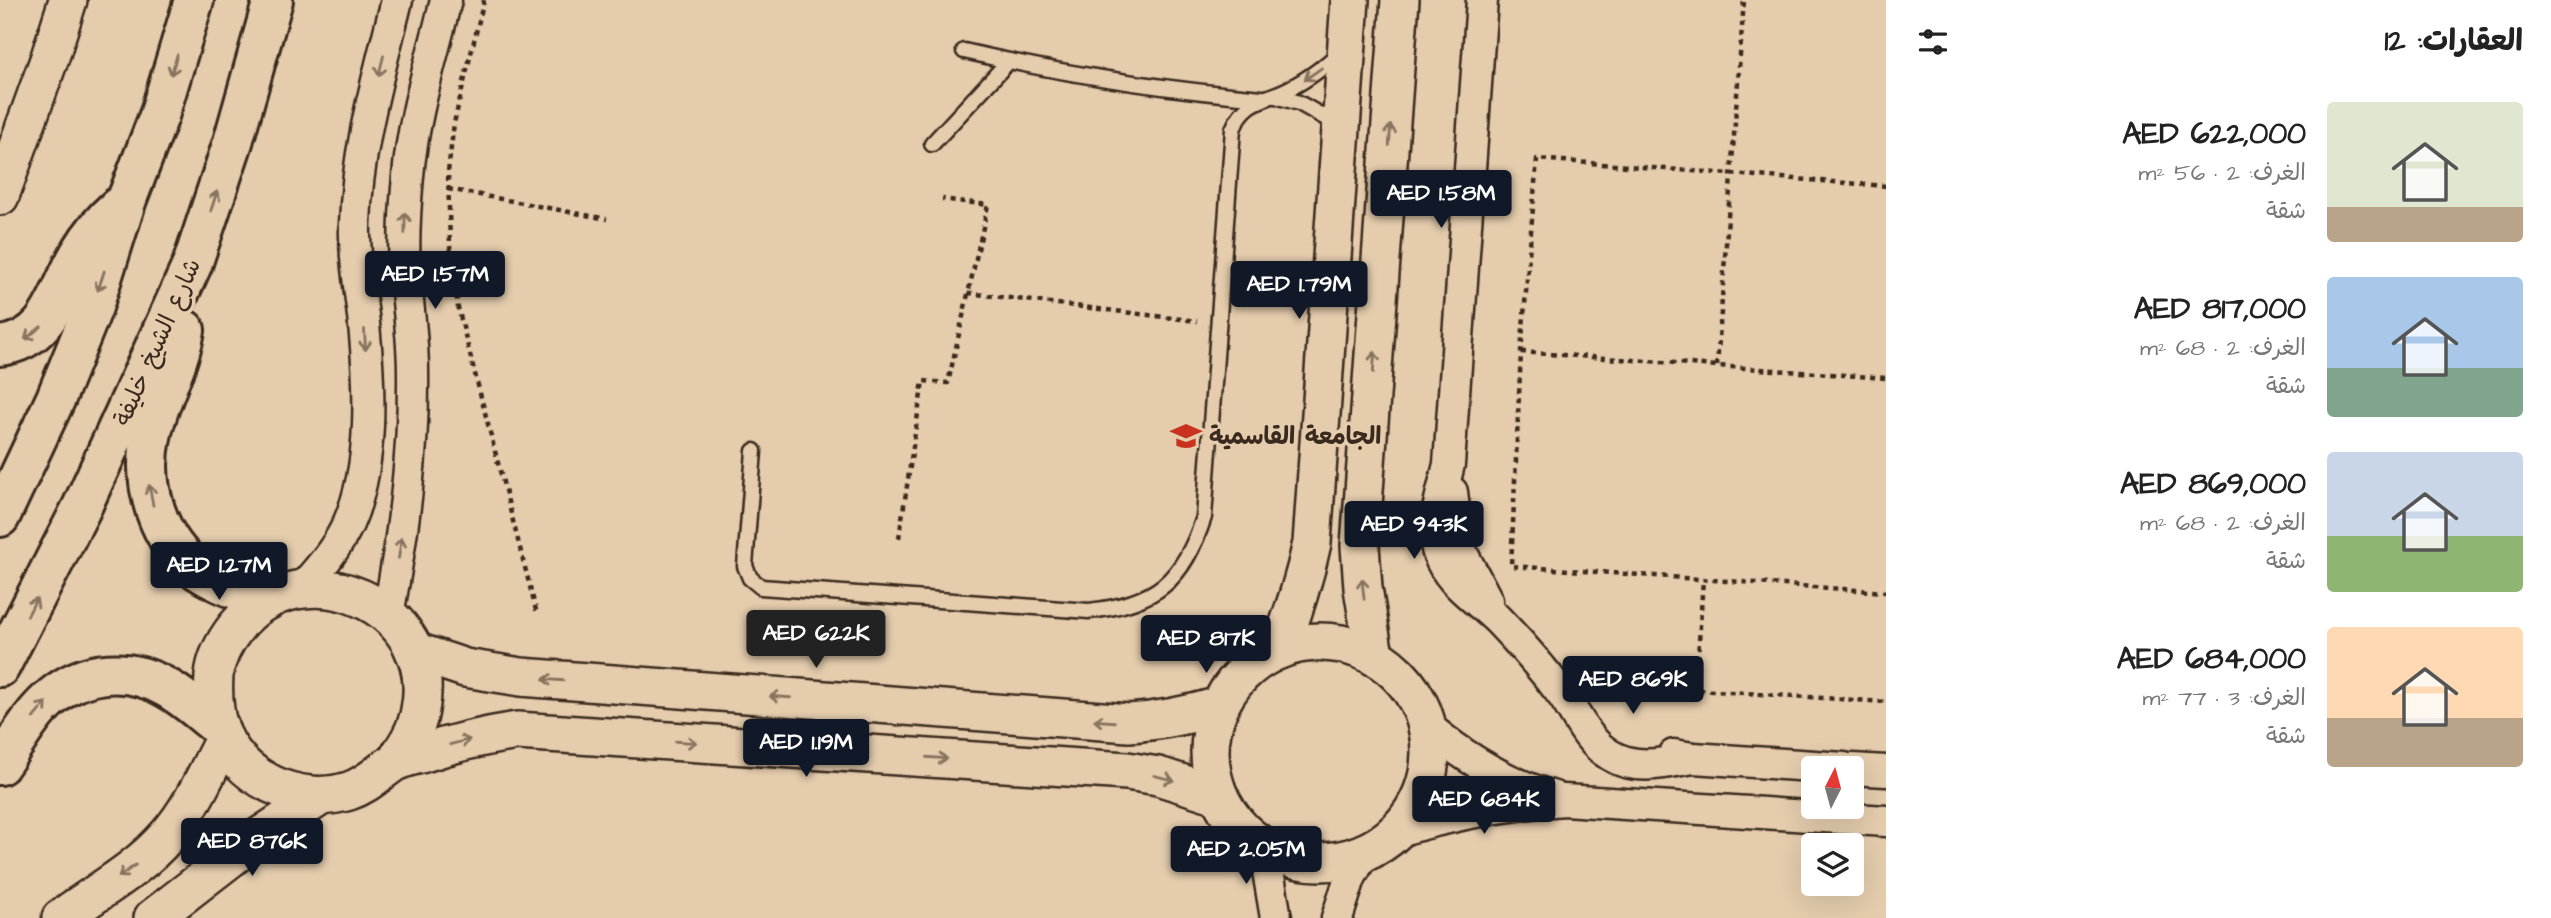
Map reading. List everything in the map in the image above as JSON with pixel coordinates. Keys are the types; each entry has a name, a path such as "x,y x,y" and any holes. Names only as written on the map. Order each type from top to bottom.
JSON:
{"highway":[{"path":"0,517 56,398 93,307 127,199 159,116 194,0"},
{"name":"شارع الشيخ خليفة","path":"0,667 81,509 192,265 233,142 273,0"},
{"path":"0,346 16,344 41,327 89,239 127,199"},
{"path":"192,265 184,340 151,437 147,474 154,510 172,543 197,570 230,588 285,594"},
{"path":"0,765 36,713 51,697 68,685 87,677 108,673 150,679 169,688 221,733"}],"street":[{"path":"3,182 50,57 68,0"},
{"path":"285,594 333,588 362,597 388,615 403,631 414,652 421,680 421,710 411,738 395,762 373,780 348,791 321,796 291,793 264,781 241,763 221,733 213,698 214,678 225,640 244,617 285,594 328,558 348,523 361,486 366,446 367,385 364,324 355,264 357,195 363,141 397,0"},
{"path":"388,615 406,509 414,401 412,336 405,271 408,174 416,125 446,0"},
{"path":"1279,650 1304,580 1312,543 1350,0"},
{"path":"1374,656 1363,588 1360,546 1400,0"},
{"path":"1482,0 1449,464 1435,531 1439,556 1446,571 1498,621 1556,687 1597,746 1611,756 1628,763 1646,765 1693,758 1801,765"},
{"path":"1398,831 1423,794 1431,750 1428,727 1417,699 1399,674 1374,656 1352,646 1327,642 1303,643 1279,650 1244,672 1220,706 1211,735 1210,766 1218,795 1245,833 1264,847 1287,857 1312,862 1338,861 1363,854 1398,831 1463,814 1564,800 1886,821"},
{"path":"414,652 465,668 521,677 1129,723 1160,721 1220,706"},
{"path":"1428,727 1452,747 1505,779 1564,800"},
{"path":"395,762 479,737 517,731 1127,771 1168,779 1218,795"},
{"path":"61,918 141,862 168,836 191,804 221,733"},
{"path":"1864,770 1886,771"},
{"path":"153,918 250,843 321,796"},
{"path":"1264,847 1276,918"},
{"path":"1337,918 1350,878 1363,854"}],"lane":[{"path":"754,451 745,566 750,578 761,587 1089,611 1121,608 1151,595 1176,575 1194,547 1204,517 1233,129 1239,115 1249,105 1313,74 1347,46"},
{"path":"964,51 1008,62 1134,84 1269,97 1299,103 1341,127"},
{"path":"932,144 1008,62"}],"path":[{"path":"484,0 454,123 447,189 450,246 458,308 537,614"},
{"path":"1717,366 1744,0"},
{"path":"1886,186 1537,159 1521,352 1511,566 1886,592"},
{"path":"447,189 607,219"},
{"path":"899,538 923,381 948,383 988,205 942,199"},
{"path":"968,293 1219,324"},
{"path":"1521,352 1886,378"},
{"path":"1696,689 1703,579"},
{"path":"1556,687 1696,689 1886,702"}],"place":[{"name":"الجامعة القاسمية","path":"1186,436"}]}
